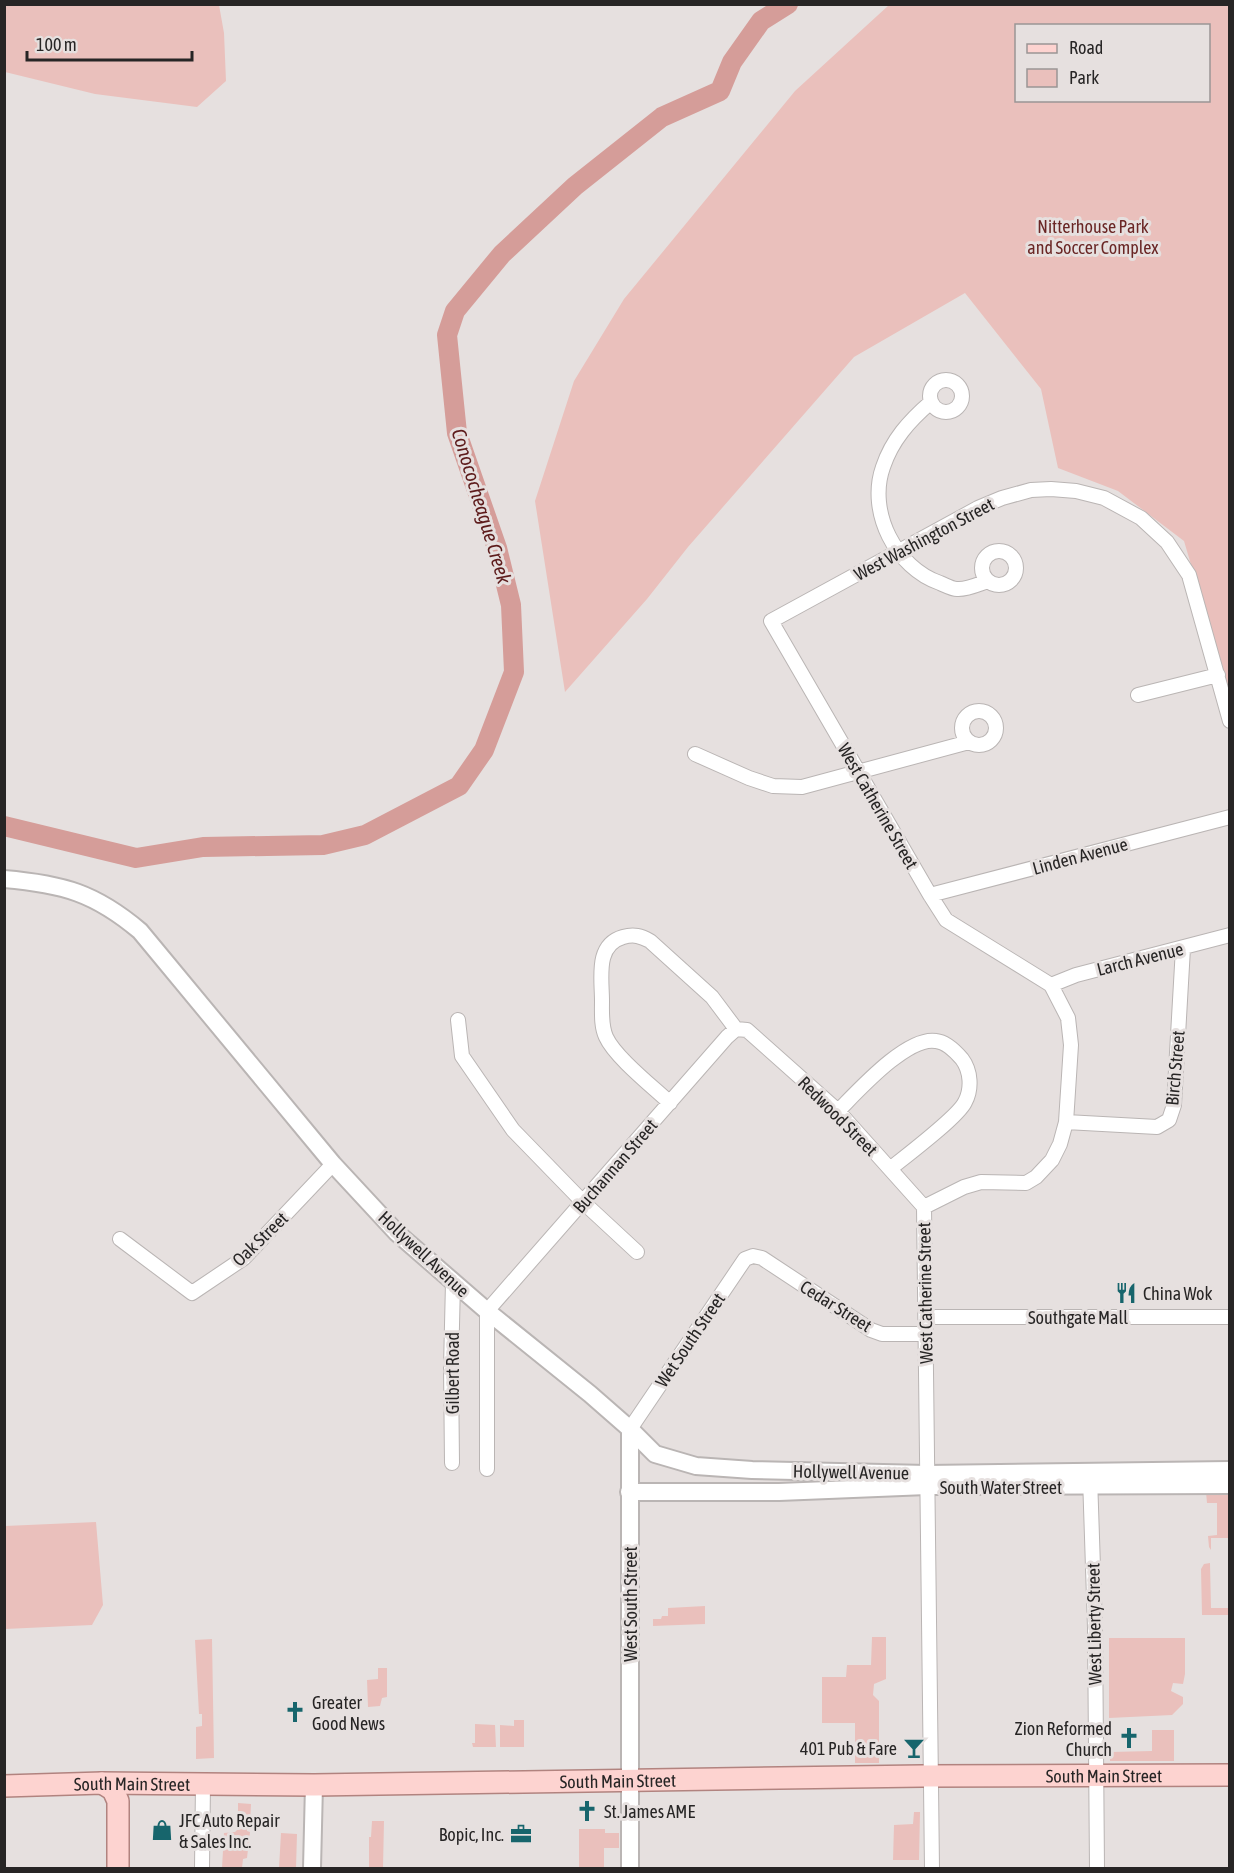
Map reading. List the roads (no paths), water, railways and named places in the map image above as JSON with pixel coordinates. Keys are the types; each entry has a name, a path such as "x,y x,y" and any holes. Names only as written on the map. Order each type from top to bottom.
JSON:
{"main road":[{"name":"South Main Street","path":"4,1786 102,1783 314,1785 932,1776 1230,1775"},
{"path":"102,1783 113,1790 118,1801 118,1869"},
{"path":"118,1801 131,1783"}],"street":[{"path":"931,402 913,417 894,442 882,469 878,494 882,520 898,553 927,578 958,589 988,581"},
{"name":"West Washington Street","path":"771,621 978,508 1031,490 1076,491 1104,498 1141,518 1167,542 1189,575 1230,721"},
{"name":"West Catherine Street","path":"771,621 946,920 1051,985 1068,1017 1071,1045 1066,1122 1056,1152 1036,1177 1026,1183 981,1182 964,1187 924,1207 932,1869"},
{"path":"1138,695 1218,675"},
{"path":"695,754 773,786 802,787 969,742"},
{"name":"Linden Avenue","path":"930,896 1230,817"},
{"name":"Hollywell Avenue","path":"4,879 44,882 88,895 116,911 140,931 333,1164 397,1233 453,1283 590,1394 655,1454 696,1466 927,1480"},
{"name":"Redwood Street","path":"670,1103 615,1051 606,1038 603,1027 601,964 610,944 627,936 639,936 650,941 712,997 742,1030 838,1111 924,1207"},
{"name":"Larch Avenue","path":"1051,985 1076,975 1230,936"},
{"name":"Birch Street","path":"1066,1122 1157,1127 1169,1120 1174,1105 1183,948"},
{"path":"458,1020 462,1056 513,1131 583,1202 637,1252"},
{"name":"Buchannan Street","path":"487,1311 727,1037 742,1030"},
{"path":"838,1111 891,1060 906,1049 921,1043 936,1041 956,1051 964,1062 971,1081 965,1103 890,1169"},
{"name":"Oak Street","path":"120,1239 192,1293 244,1258 333,1164"},
{"name":"Cedar Street","path":"753,1256 762,1258 871,1330 882,1334 926,1334"},
{"name":"Wet South Street","path":"630,1429 745,1259 753,1256"},
{"name":"Gilbert Road","path":"452,1463 453,1283"},
{"path":"487,1311 487,1469"},
{"name":"Southgate Mall","path":"926,1317 1230,1317"},
{"name":"West South Street","path":"630,1429 630,1869"},
{"name":"South Water Street","path":"1090,1479 1230,1470"},
{"name":"South Water Street","path":"629,1492 779,1492 927,1480 1090,1479 1230,1485"},
{"name":"West Liberty Street","path":"1090,1479 1095,1628 1097,1869"},
{"path":"202,1869 203,1785"},
{"path":"312,1869 314,1785"}],"waterway":[{"name":"Conococheague Creek","path":"4,826 136,858 203,847 323,845 365,835 459,786 484,750 514,672 511,605 497,548 457,433 447,335 455,311 502,254 575,186 662,117 720,91 732,62 761,21 788,4"}],"place":[{"name":"China Wok","path":"1126,1293"},
{"name":"Greater Good News","path":"295,1712"},
{"name":"Zion Reformed Church","path":"1129,1738"},
{"name":"401 Pub & Fare","path":"914,1748"},
{"name":"St. James AME","path":"587,1811"},
{"name":"JFC Auto Repair & Sales Inc.","path":"162,1830"},
{"name":"Bopic, Inc.","path":"521,1834"}],"park label":[{"name":"Nitterhouse Park and Soccer Complex","path":"1093,236"}]}
